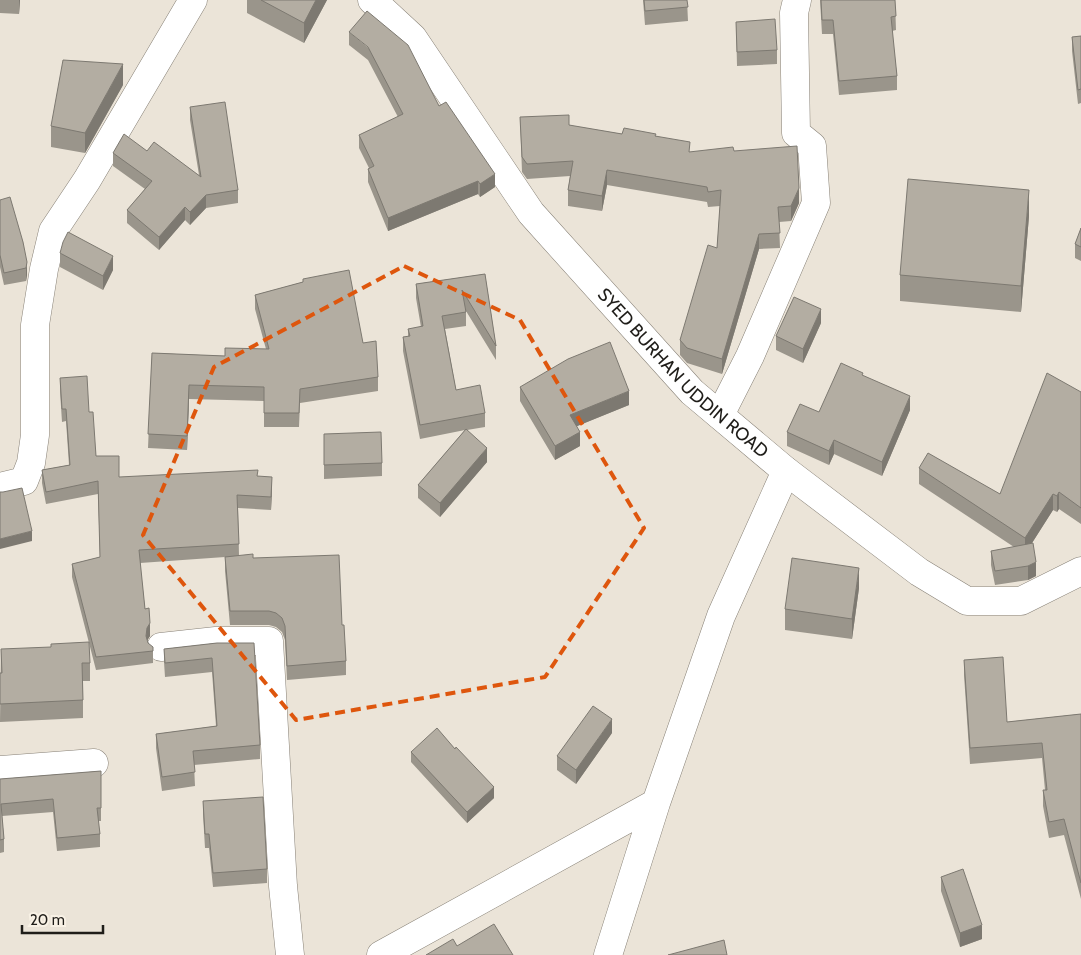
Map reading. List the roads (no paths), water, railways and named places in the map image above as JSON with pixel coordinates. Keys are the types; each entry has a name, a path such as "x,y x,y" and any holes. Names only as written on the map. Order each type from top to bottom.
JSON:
{"street":[{"path":"0,487 24,481 31,463 35,435 35,324 44,269 53,231 86,180 193,0"},
{"name":"SYED BURHAN UDDIN ROAD","path":"372,0 413,38 531,213 692,392 786,471 919,572 967,601 1022,601 1081,570"},
{"path":"720,415 750,356 816,203 812,146 796,133 794,13 797,0"},
{"path":"608,955 656,803 721,616 786,471"},
{"path":"161,647 216,641 269,641 283,886 290,955"},
{"path":"0,770 94,763"},
{"path":"381,955 656,803"}]}
